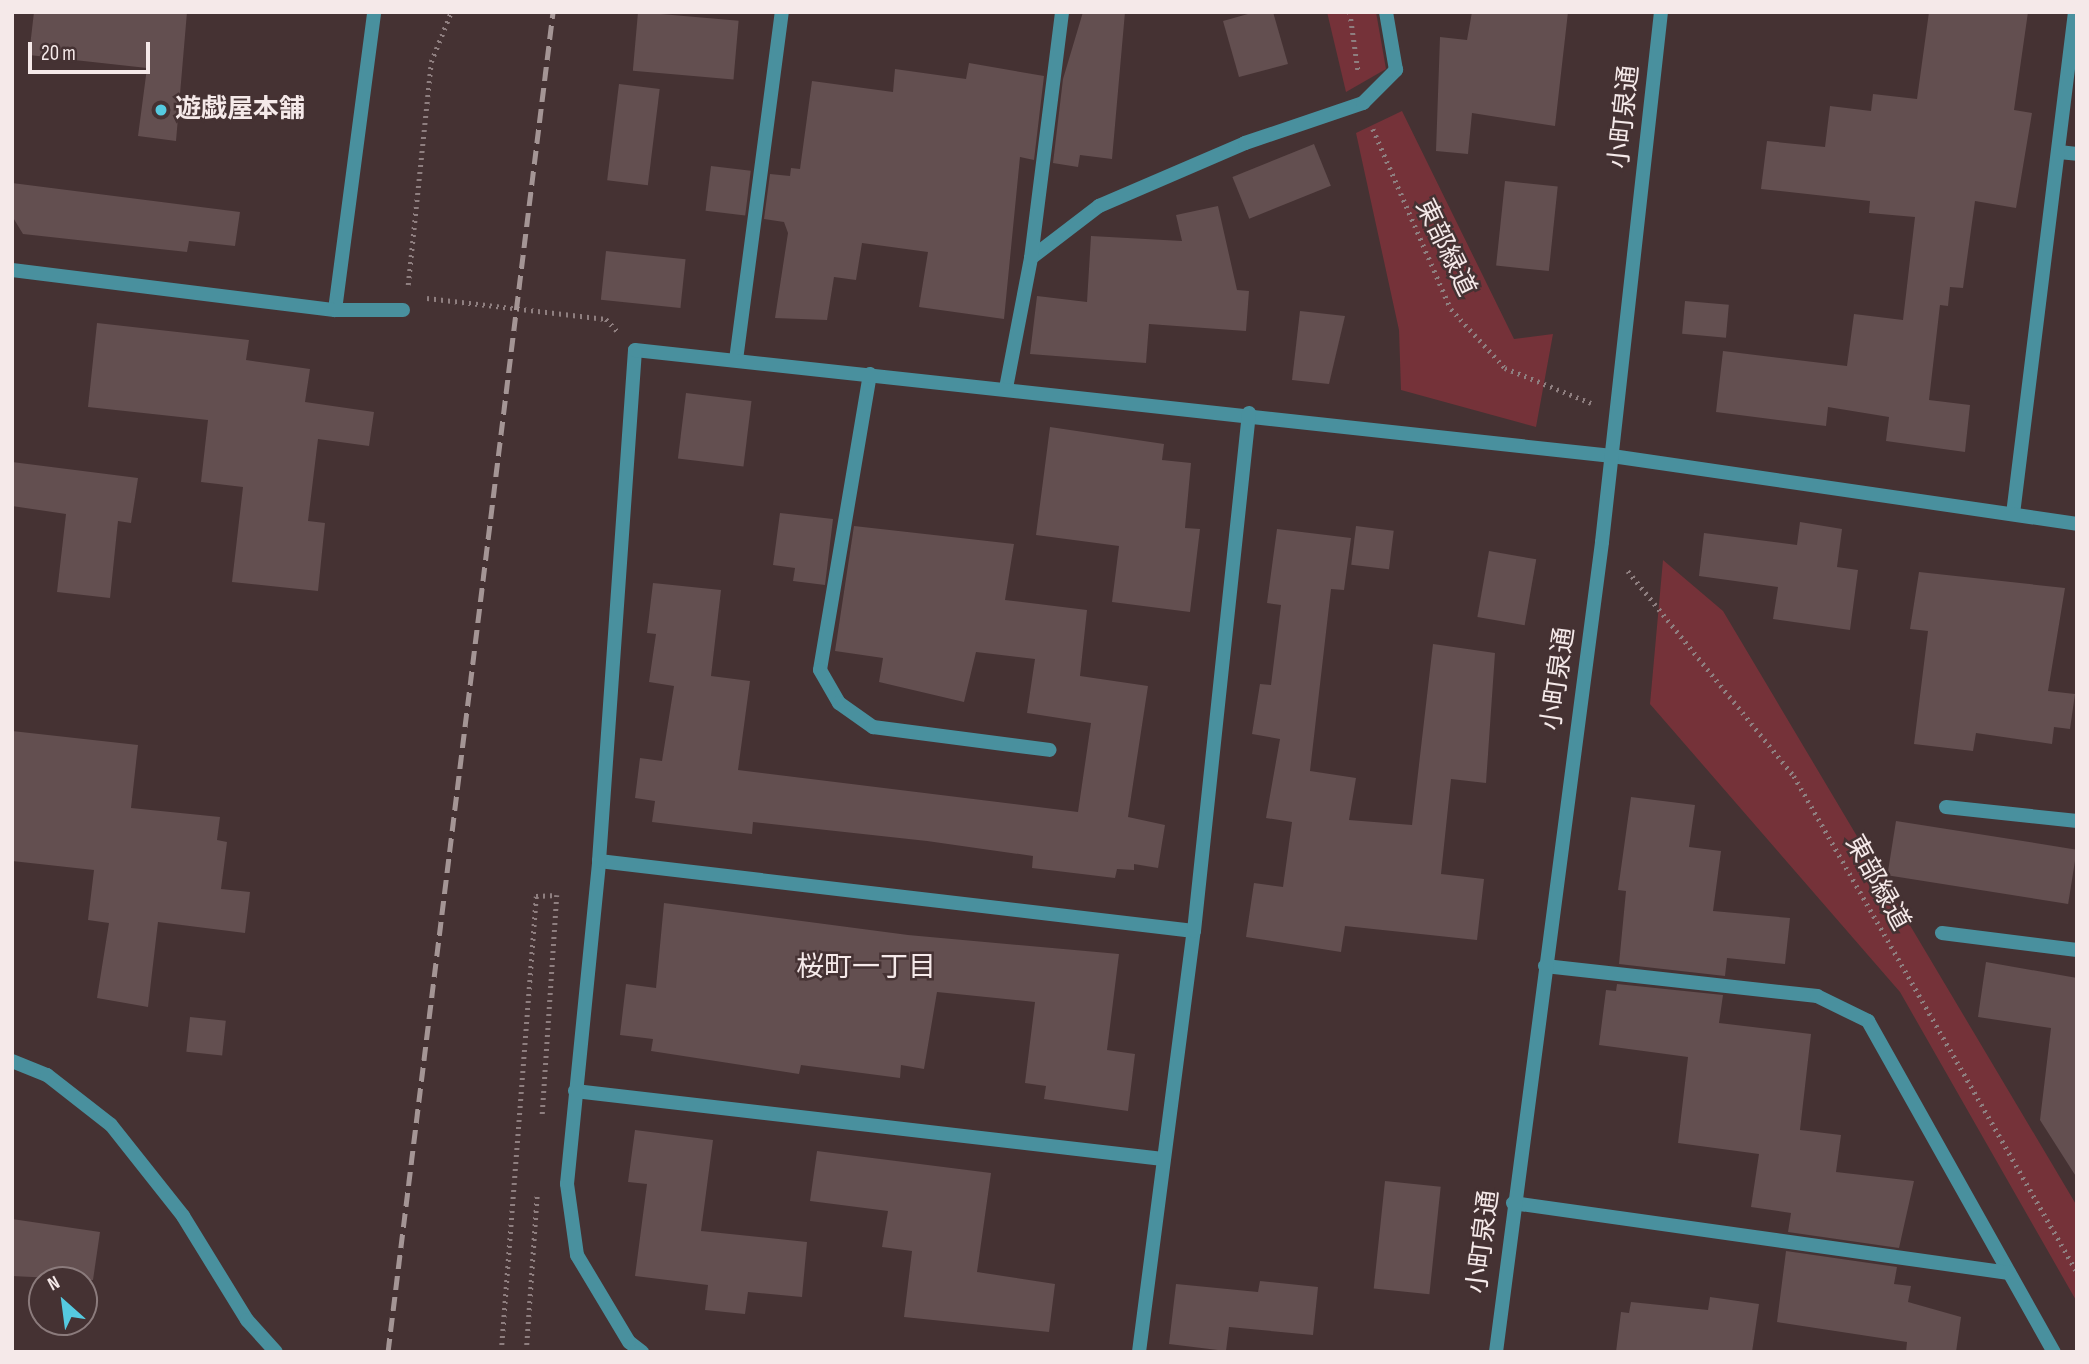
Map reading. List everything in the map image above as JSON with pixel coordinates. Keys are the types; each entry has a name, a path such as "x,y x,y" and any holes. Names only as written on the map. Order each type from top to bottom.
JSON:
{"street":[{"path":"335,310 373,12"},
{"path":"736,360 782,12"},
{"path":"1006,388 1031,258 1062,12"},
{"path":"1031,258 1099,206 1245,143 1363,103 1396,70 1386,12"},
{"name":"小町泉通","path":"1496,1352 1513,1203 1602,542 1661,12"},
{"path":"2013,514 2075,12"},
{"path":"2059,152 2077,154"},
{"path":"12,270 335,310 403,310"},
{"path":"642,1352 629,1342 577,1255 567,1184 599,861 635,350 1249,413 1612,456 2077,524"},
{"path":"870,374 820,670 839,704 873,727 1051,750"},
{"path":"1139,1352 1194,931 1249,413"},
{"path":"1946,807 2077,821"},
{"path":"599,861 1194,931"},
{"path":"1942,933 2077,950"},
{"path":"1545,966 1817,996 1868,1021 2054,1352"},
{"path":"12,1061 47,1076 111,1125 184,1216 247,1320 276,1352"},
{"path":"575,1091 1163,1159"},
{"path":"1513,1203 2009,1273"}],"path":[{"path":"403,310 408,287 431,62 451,12"},
{"name":"東部緑道","path":"1350,12 1363,103 1393,186 1451,309 1505,368 1617,414"},
{"path":"408,287 429,299 606,318 635,350"},
{"name":"東部緑道","path":"1602,542 1794,776 2077,1272"},
{"path":"501,1352 536,896 557,895 541,1130"},
{"path":"526,1352 538,1185"}],"shaded area":[{"path":"1327,12 1376,12 1386,69 1346,92"},
{"path":"1402,111 1514,339 1553,334 1536,427 1401,390 1399,330 1356,133"},
{"path":"1663,560 1723,611 2077,1206 2077,1302 1900,992 1650,704"}],"building":[{"path":"34,12 187,12 176,141 138,136 147,68 29,55"},
{"path":"638,12 739,21 733,80 633,71"},
{"path":"1083,12 1125,12 1112,159 1080,155 1078,167 1053,163 1063,79"},
{"path":"1255,12 1273,12 1288,64 1239,77 1223,21"},
{"path":"1472,12 1568,12 1555,126 1472,113 1468,154 1436,151 1440,37 1467,40"},
{"path":"1929,12 2028,12 2014,110 2032,113 2016,208 1975,201 1963,288 1950,287 1948,306 1940,305 1929,400 1970,405 1965,452 1886,441 1889,417 1828,407 1826,426 1716,412 1723,351 1847,366 1854,314 1903,320 1915,217 1869,213 1870,201 1761,189 1767,141 1825,147 1830,106 1871,111 1873,94 1917,99"},
{"path":"969,63 1044,76 1034,160 1020,157 1004,319 919,307 928,252 862,243 856,280 834,277 827,320 775,318 788,233 784,222 764,219 770,174 790,176 791,168 800,169 812,81 893,92 895,69 966,79"},
{"path":"619,84 660,89 648,185 607,180"},
{"path":"1314,144 1331,186 1249,219 1232,177"},
{"path":"711,166 751,171 745,216 706,211"},
{"path":"1505,181 1558,187 1549,271 1496,266"},
{"path":"12,183 240,212 235,246 189,241 187,252 23,234 12,216"},
{"path":"1218,206 1237,290 1249,291 1246,331 1149,324 1146,363 1030,354 1037,296 1087,302 1091,236 1182,241 1176,215"},
{"path":"606,251 686,259 680,308 601,300"},
{"path":"1685,301 1729,305 1726,338 1682,334"},
{"path":"1300,311 1345,316 1329,384 1292,380"},
{"path":"97,323 249,340 246,360 310,369 305,402 374,412 369,446 318,439 308,521 325,523 318,591 232,582 243,487 201,482 208,420 88,407"},
{"path":"686,393 752,401 743,467 678,459"},
{"path":"1050,427 1164,444 1162,460 1191,463 1185,528 1200,529 1190,612 1112,602 1119,546 1036,535"},
{"path":"12,462 138,478 131,523 118,521 110,598 57,592 66,514 12,506"},
{"path":"780,513 833,519 825,585 793,581 795,568 773,565"},
{"path":"1800,522 1842,529 1837,567 1858,570 1850,630 1773,619 1778,587 1699,576 1704,533 1797,545"},
{"path":"854,526 1014,544 1005,600 1087,610 1080,676 1148,686 1128,817 1165,825 1158,868 1134,864 1134,870 1117,869 1115,878 1032,868 1033,856 927,841 753,822 752,834 652,822 655,801 635,798 640,758 662,761 674,686 649,682 656,634 647,633 653,583 721,590 711,676 750,681 738,770 1078,812 1091,723 1027,713 1035,659 976,652 964,702 879,682 883,658 835,651"},
{"path":"1356,526 1394,531 1389,569 1351,565"},
{"path":"1277,529 1351,538 1344,590 1331,589 1310,771 1356,778 1349,820 1412,825 1433,644 1495,653 1486,783 1451,779 1441,874 1484,879 1477,940 1345,926 1341,952 1246,937 1254,883 1283,887 1292,822 1266,818 1280,739 1252,734 1260,684 1271,685 1281,605 1267,603"},
{"path":"1489,551 1536,559 1525,625 1477,617"},
{"path":"1919,572 2065,588 2048,691 2075,694 2070,729 2054,727 2052,744 1976,733 1973,751 1914,744 1928,631 1910,629"},
{"path":"12,731 138,745 131,808 220,817 217,840 227,842 221,889 250,892 245,933 158,922 148,1007 97,998 109,923 88,920 94,870 12,861"},
{"path":"1631,797 1695,805 1689,847 1721,851 1713,911 1790,918 1785,964 1727,958 1725,976 1619,964 1626,891 1618,890"},
{"path":"1896,821 2077,850 2068,904 1887,875"},
{"path":"664,903 908,935 1119,954 1107,1050 1135,1054 1128,1111 1044,1099 1046,1086 1025,1083 1035,1002 937,992 924,1069 901,1065 900,1078 801,1065 799,1074 651,1051 653,1039 620,1035 626,984 656,988"},
{"path":"1986,962 2077,978 2077,1178 2040,1120 2051,1028 1978,1017"},
{"path":"1617,984 1723,995 1719,1023 1811,1034 1800,1130 1841,1135 1836,1172 1914,1181 1899,1248 1788,1232 1791,1213 1751,1207 1759,1154 1678,1143 1688,1057 1599,1045 1606,990 1616,991"},
{"path":"190,1017 226,1021 222,1056 186,1052"},
{"path":"635,1130 713,1140 701,1231 807,1242 802,1297 748,1292 745,1314 705,1310 708,1285 635,1276 647,1184 628,1182"},
{"path":"817,1151 991,1173 977,1272 1055,1284 1049,1332 904,1317 912,1251 882,1247 888,1211 810,1201"},
{"path":"1385,1181 1441,1187 1429,1294 1374,1288"},
{"path":"12,1219 100,1232 95,1266 28,1266 28,1277 12,1276"},
{"path":"1786,1251 1897,1267 1894,1284 1911,1286 1908,1302 1961,1317 1956,1352 1906,1352 1907,1342 1777,1322"},
{"path":"1260,1281 1318,1287 1313,1335 1229,1327 1226,1351 1169,1344 1176,1284 1258,1292"},
{"path":"1710,1297 1759,1304 1752,1352 1616,1352 1621,1312 1629,1313 1631,1302 1708,1310"}],"railway":[{"path":"388,1352 553,12"}],"place":[{"name":"遊戯屋本舗","path":"161,110"}],"district":[{"name":"桜町一丁目","path":"866,968"}]}
